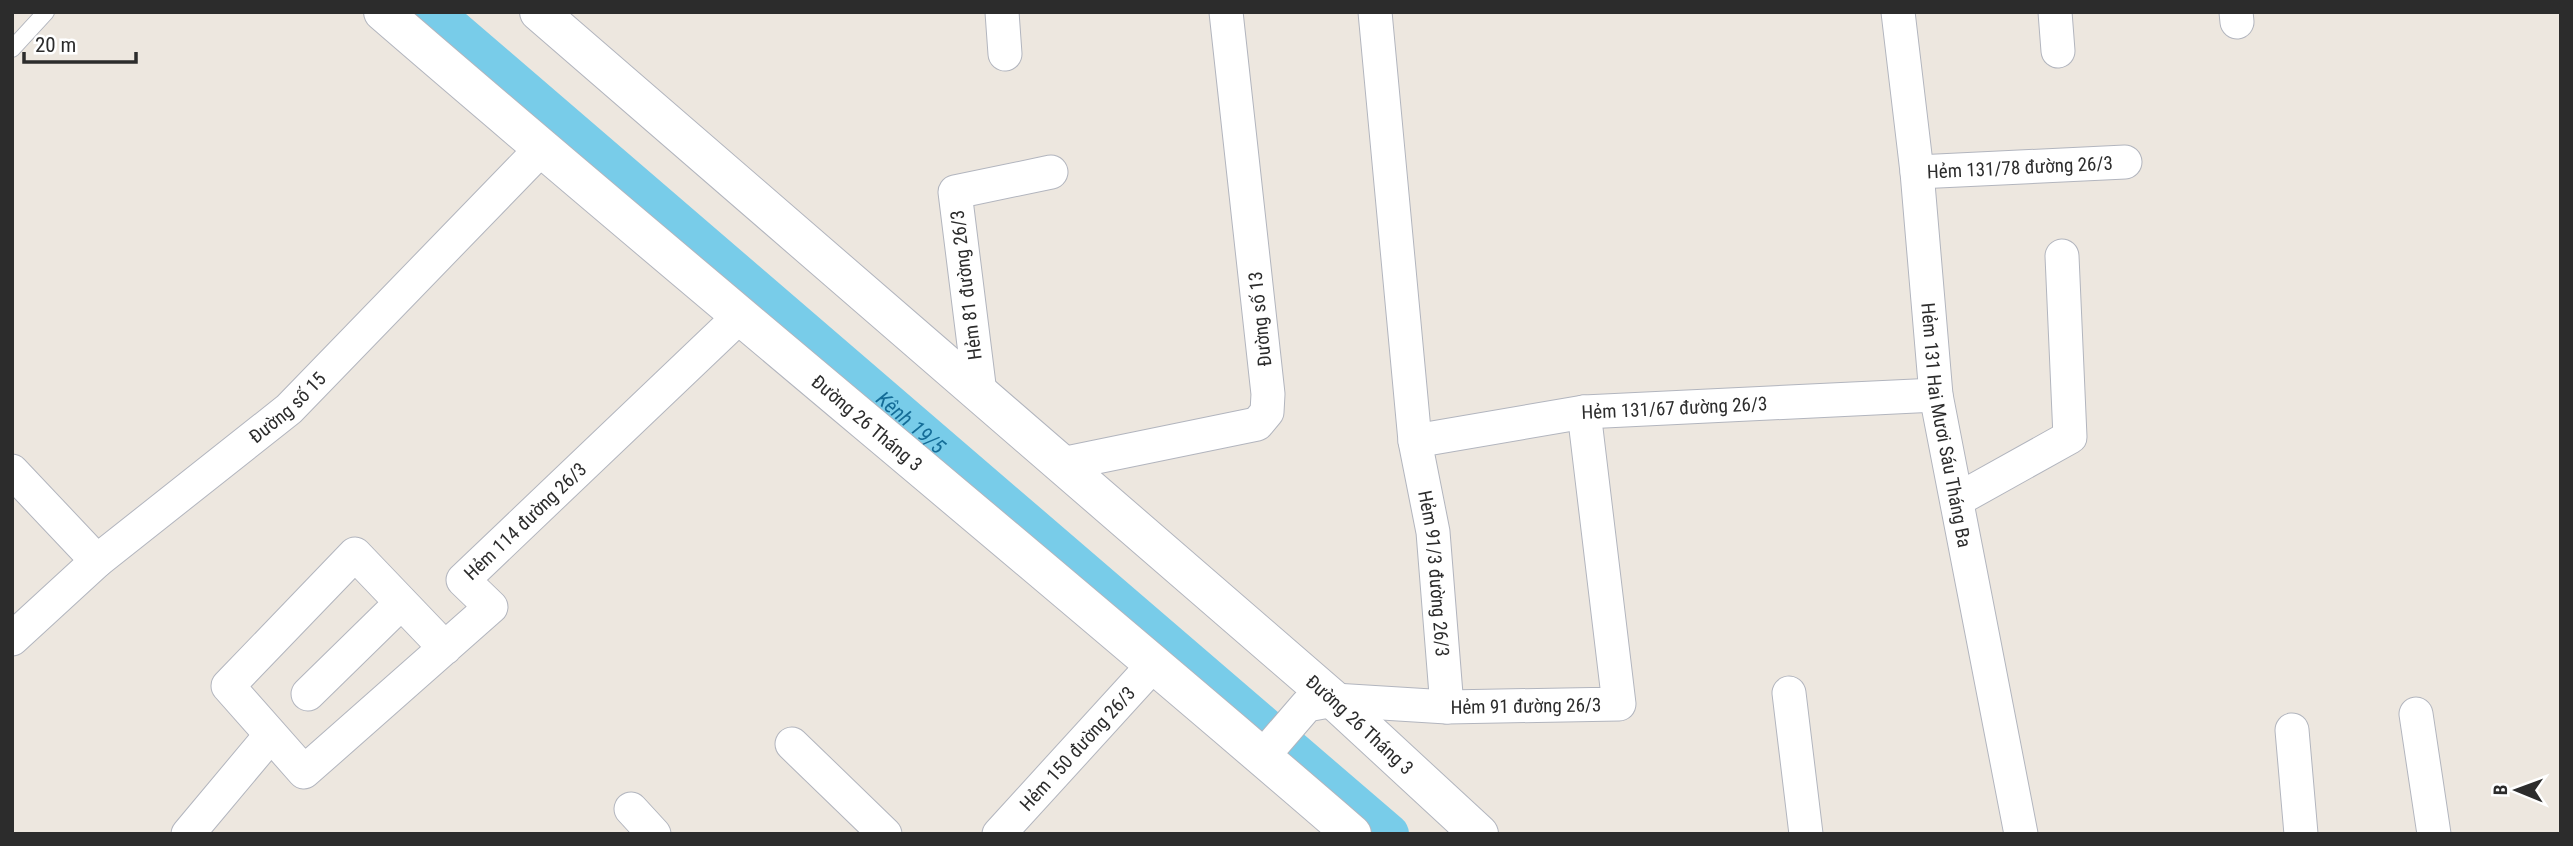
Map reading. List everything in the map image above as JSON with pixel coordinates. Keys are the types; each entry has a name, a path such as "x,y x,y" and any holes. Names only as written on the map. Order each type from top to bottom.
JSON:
{"street":[{"name":"Đường 26 Tháng 3","path":"383,12 541,149 1155,663 1268,749 1352,834"},
{"name":"Đường 26 Tháng 3","path":"539,12 1062,464 1320,702 1479,834"},
{"path":"1002,12 1005,54"},
{"name":"Đường số 13","path":"1062,464 1257,425 1268,412 1226,12"},
{"name":"Hẻm 91/3 đường 26/3","path":"1375,12 1415,441 1433,532 1447,707"},
{"name":"Hẻm 131 Hai Mươi Sáu Tháng Ba","path":"1898,12 1917,172 1936,395 2021,834"},
{"path":"2055,12 2058,51"},
{"name":"Đường số 15","path":"12,639 97,561 289,410 541,149"},
{"name":"Hẻm 131/78 đường 26/3","path":"1917,172 2125,162"},
{"name":"Hẻm 81 đường 26/3","path":"980,393 955,192 1051,172"},
{"path":"1956,500 2070,437 2062,256"},
{"name":"Hẻm 114 đường 26/3","path":"270,736 304,772 491,607 463,580 740,316"},
{"name":"Hẻm 131/67 đường 26/3","path":"1415,441 1584,412 1936,395"},
{"name":"Hẻm 91 đường 26/3","path":"1320,702 1447,707 1619,704 1584,412"},
{"path":"12,471 97,561"},
{"path":"188,834 270,736 228,686 355,554 445,648"},
{"path":"307,694 401,603"},
{"name":"Hẻm 150 đường 26/3","path":"999,834 1155,663"},
{"path":"1789,693 1806,834"},
{"path":"1268,749 1320,702"},
{"path":"2416,714 2434,834"},
{"path":"2292,730 2301,834"},
{"path":"792,744 885,834"},
{"path":"631,809 654,834"}],"lane":[{"path":"12,49 46,12"}],"waterway":[{"name":"Kênh 19/5","path":"433,12 1389,834"}]}
